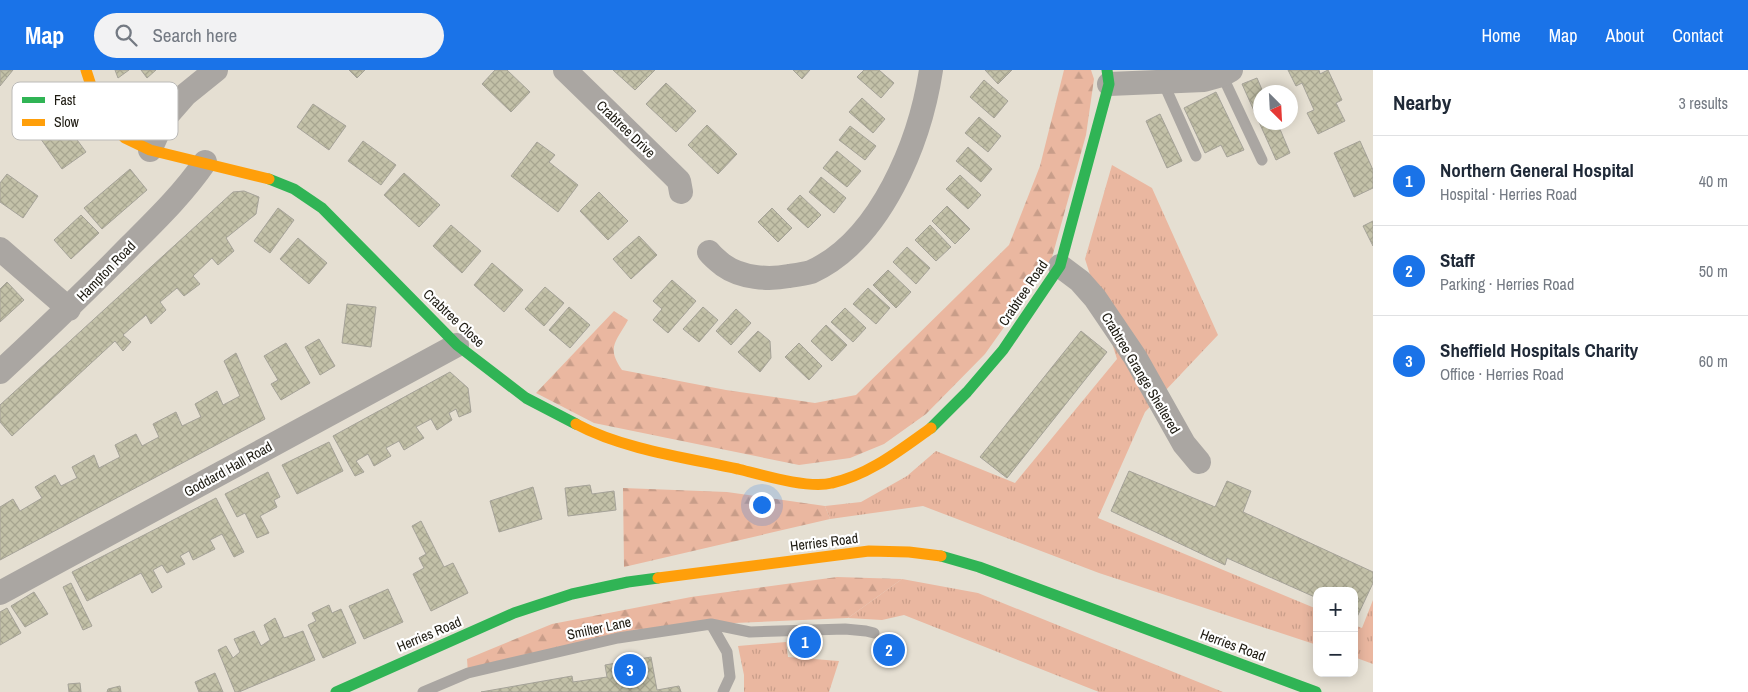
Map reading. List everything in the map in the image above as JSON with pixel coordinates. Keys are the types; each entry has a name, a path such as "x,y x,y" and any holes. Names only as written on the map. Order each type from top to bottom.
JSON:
{"street":[{"name":"Crabtree Close","path":"86,70 90,82"},
{"path":"178,104 216,70"},
{"name":"Crabtree Drive","path":"565,70 672,174 679,182 681,192"},
{"path":"709,252 724,266 749,276 777,279 810,272 839,254 869,225 891,192 907,156 918,123 931,70"},
{"path":"1108,77 1163,82 1204,80 1227,73"},
{"name":"Crabtree Road","path":"865,472 931,428 967,392 1003,350 1060,266 1108,77"},
{"name":"Crabtree Close","path":"129,140 150,150 261,176 294,189 322,208 456,345 526,398 587,430 636,446 799,483 830,484 865,472"},
{"path":"150,150 155,140"},
{"name":"Hampton Road","path":"0,372 69,309 174,202 205,162"},
{"path":"0,249 69,309"},
{"name":"Crabtree Grange Sheltered","path":"1060,266 1080,281 1095,298 1135,357 1184,444 1199,462"},
{"name":"Goddard Hall Road","path":"0,593 456,345"},
{"name":"Herries Road","path":"336,692 514,613 572,594 628,582 869,551 909,552 946,557 980,567 1315,692 1330,692"}],"lane":[{"path":"1227,73 1262,160"},
{"path":"1163,82 1196,156"},
{"path":"711,624 750,632 845,629 874,634"},
{"path":"711,624 727,652 730,678 724,692"},
{"name":"Smilter Lane","path":"423,692 468,674 532,658 618,638 711,624"}],"green space":[{"path":"1064,70 1091,70 1094,79 1086,135 1051,261 985,354 926,414 884,444 850,458 799,465 594,423 536,393 614,311 628,320 614,345 614,356 622,370 726,390 815,403 856,395 1009,245 1040,166"},
{"path":"1112,165 1152,188 1218,335 1145,412 1098,518 1313,607 1313,644 1099,573 923,506 830,519 825,506 861,502 907,476 936,451 1015,483 1117,359 1085,259"},
{"path":"623,488 727,492 825,506 830,519 624,567"},
{"path":"837,577 902,579 848,618 711,624 468,673 467,659 552,624 691,597"},
{"path":"902,579 978,593 1223,692 1099,692 904,615 882,620 848,618"},
{"path":"1373,600 1373,664 1358,658 1358,626 1362,628"},
{"path":"786,642 788,657 839,661 829,692 744,692 744,675 738,646"}],"building":[{"path":"0,70 13,70 0,86"},
{"path":"115,70 129,70 118,78"},
{"path":"141,70 156,70 147,78"},
{"path":"349,70 365,70 357,78"},
{"path":"495,70 507,70 530,92 511,112 482,84"},
{"path":"613,70 655,70 635,90"},
{"path":"793,70 810,70 802,79"},
{"path":"864,70 879,70 894,83 881,98 857,77"},
{"path":"985,70 1012,70 998,84"},
{"path":"1288,70 1319,70 1320,74 1328,70 1342,100 1336,103 1345,121 1318,134 1307,113 1314,110 1302,83 1296,85"},
{"path":"1257,78 1260,85 1253,85 1253,109 1242,84"},
{"path":"984,80 1008,101 994,118 970,97"},
{"path":"666,83 696,111 676,132 646,104"},
{"path":"1216,92 1244,150 1227,157 1221,145 1205,153 1184,108"},
{"path":"862,98 885,119 873,133 849,112"},
{"path":"313,104 346,126 329,150 297,127"},
{"path":"1160,114 1182,161 1167,168 1146,121"},
{"path":"979,117 1001,136 988,152 965,133"},
{"path":"707,125 737,154 718,174 688,145"},
{"path":"850,126 876,146 865,160 839,140"},
{"path":"1263,130 1280,130 1290,153 1276,160"},
{"path":"42,140 77,140 86,152 62,169"},
{"path":"363,141 396,165 381,185 348,161"},
{"path":"1360,141 1373,170 1373,188 1354,197 1334,153"},
{"path":"537,142 555,155 549,162 578,185 558,212 511,176"},
{"path":"968,147 992,169 981,182 956,161"},
{"path":"837,151 861,171 847,187 823,168"},
{"path":"130,169 147,190 102,229 84,208"},
{"path":"404,173 440,205 419,227 384,195"},
{"path":"7,174 38,196 23,218 0,202 0,183"},
{"path":"960,175 981,195 968,209 946,189"},
{"path":"821,177 846,198 834,213 809,192"},
{"path":"244,191 259,197 256,214 226,238 234,251 218,265 212,258 193,276 200,284 184,296 177,288 160,302 166,310 151,324 146,315 123,335 131,342 123,351 115,341 12,436 0,422 0,405 233,192"},
{"path":"599,192 628,221 608,240 580,211"},
{"path":"800,195 821,215 808,228 787,209"},
{"path":"947,206 970,229 955,244 932,221"},
{"path":"278,208 294,220 270,253 254,241"},
{"path":"772,208 792,228 778,242 758,222"},
{"path":"81,215 99,233 71,259 54,240"},
{"path":"1373,221 1373,246 1363,226"},
{"path":"451,225 481,251 462,273 433,246"},
{"path":"930,225 951,247 936,261 915,240"},
{"path":"639,236 657,255 631,279 613,259"},
{"path":"298,238 327,263 309,284 280,259"},
{"path":"907,247 930,268 916,284 893,262"},
{"path":"492,263 523,290 504,312 474,285"},
{"path":"888,270 911,292 896,308 873,285"},
{"path":"672,280 696,301 668,333 653,320 662,309 653,301"},
{"path":"7,282 24,300 0,322 0,289"},
{"path":"545,287 564,303 544,326 525,309"},
{"path":"868,288 890,308 876,324 853,304"},
{"path":"347,304 376,307 371,347 342,343"},
{"path":"569,307 590,325 570,348 549,330"},
{"path":"703,307 718,320 699,342 683,329"},
{"path":"845,308 866,328 853,342 831,322"},
{"path":"736,309 751,323 731,345 716,331"},
{"path":"826,325 847,345 832,361 811,341"},
{"path":"758,331 770,341 771,358 760,372 738,352"},
{"path":"1081,331 1107,352 1007,478 980,457"},
{"path":"319,339 335,366 320,375 305,347"},
{"path":"286,343 310,383 281,400 271,384 278,380 264,356"},
{"path":"799,343 822,366 809,380 785,357"},
{"path":"236,353 265,419 0,560 0,507 13,499 20,511 42,498 35,487 55,475 61,486 77,478 72,467 94,455 99,468 120,457 115,445 136,434 142,446 159,437 153,424 176,412 182,426 201,417 195,404 217,391 223,405 240,396 224,361"},
{"path":"450,372 468,388 471,412 459,417 456,409 449,413 452,420 437,430 431,419 416,427 424,438 404,450 399,441 386,448 391,456 374,466 368,454 356,461 364,472 355,476 333,436"},
{"path":"329,442 343,471 297,494 282,465"},
{"path":"1129,471 1215,507 1227,481 1251,491 1243,512 1373,572 1373,583 1358,615 1358,587 1313,587 1313,596 1227,558 1225,565 1111,511"},
{"path":"268,472 280,497 274,500 277,507 260,516 269,533 257,538 245,513 237,517 225,494"},
{"path":"590,485 592,494 614,491 616,510 568,516 565,488"},
{"path":"533,487 542,519 499,532 490,501"},
{"path":"216,498 244,552 234,557 222,534 210,540 215,549 193,560 189,551 180,556 185,564 167,573 162,565 153,570 162,587 152,593 141,573 87,601 72,572"},
{"path":"421,521 444,567 453,563 468,593 431,611 413,574 424,568 419,558 426,554 412,526"},
{"path":"71,583 92,626 83,630 63,587"},
{"path":"388,589 403,622 364,639 349,606"},
{"path":"34,592 48,614 25,627 11,606"},
{"path":"329,605 332,613 341,609 356,643 323,658 308,625 316,621 312,613"},
{"path":"7,608 21,633 0,645 0,612"},
{"path":"275,618 284,638 303,631 315,660 235,692 218,650 226,646 233,658 240,652 234,639 254,631 261,646 270,640 264,625"},
{"path":"651,657 657,690 679,686 681,692 481,692 572,676 573,682 607,677 605,665"},
{"path":"215,673 223,692 199,692 195,682"},
{"path":"80,683 81,692 69,692 68,684"},
{"path":"120,686 121,692 107,692 108,689"}],"traffic: fast":[{"path":"931,428 967,392 1003,350 1060,266 1109,84 1107,70"},
{"path":"269,179 294,189 322,208 457,345 526,398 576,424"},
{"path":"941,556 979,567 1316,692"},
{"path":"336,692 514,613 572,594 628,582 658,578"}],"traffic: slow":[{"path":"86,70 90,82"},
{"path":"129,140 150,150 269,179"},
{"path":"576,424 594,433 655,452 785,481 811,484 832,483 859,474 896,453 931,428"},
{"path":"658,578 869,551 909,552 941,556"}],"place":[{"name":"Northern General Hospital","path":"805,642"},
{"name":"Staff","path":"889,650"},
{"name":"Sheffield Hospitals Charity","path":"630,670"}]}
